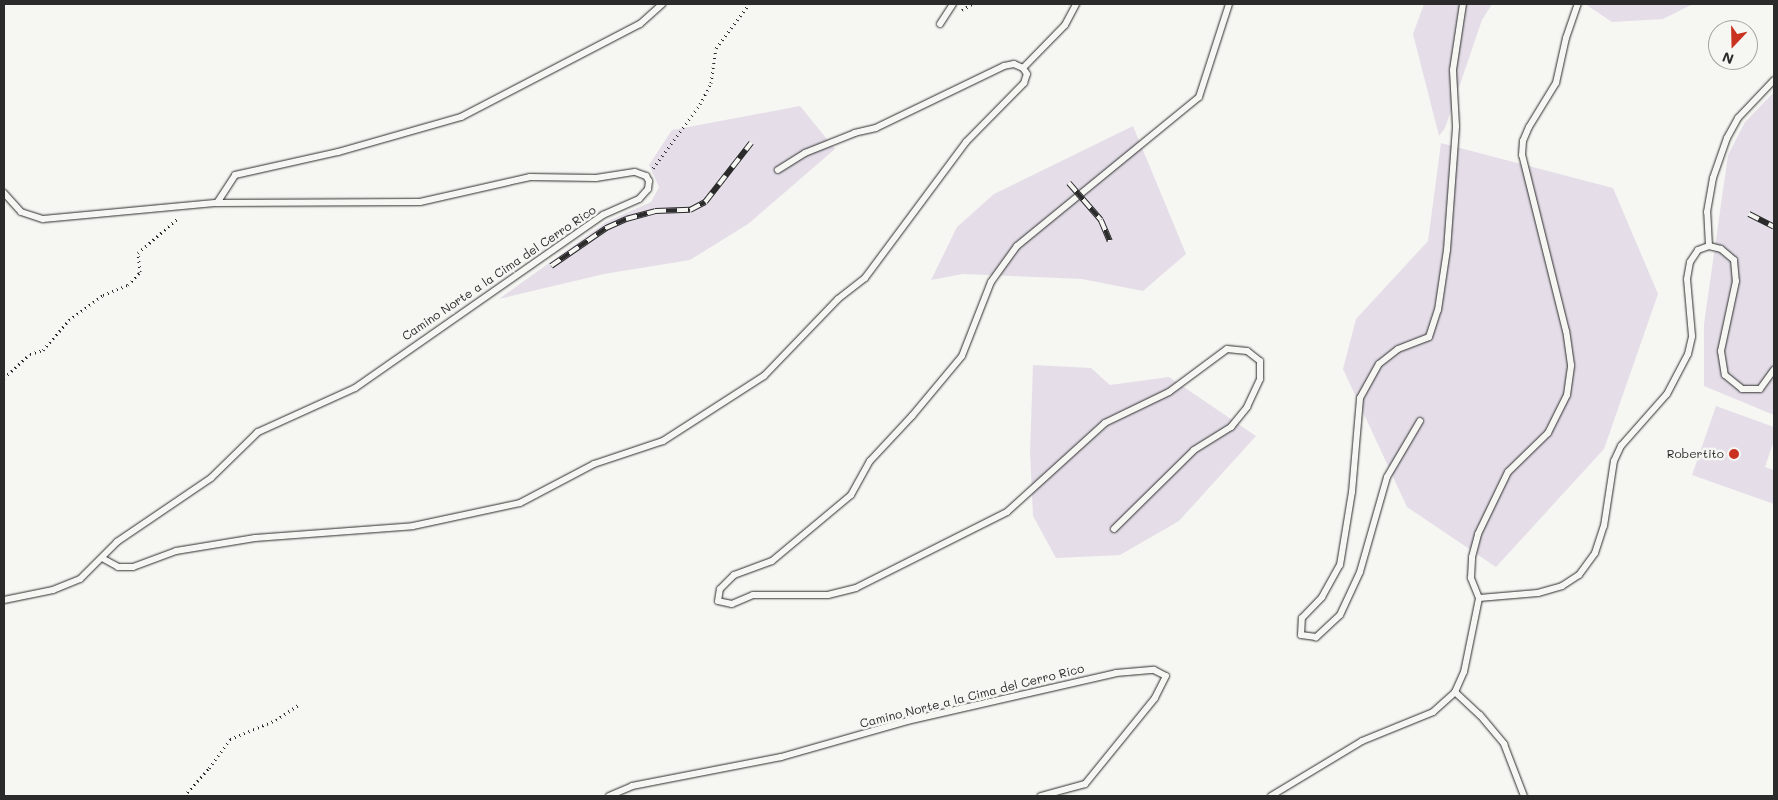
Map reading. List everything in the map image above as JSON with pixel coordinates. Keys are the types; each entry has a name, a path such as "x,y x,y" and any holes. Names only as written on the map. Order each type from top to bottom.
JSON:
{"lane":[{"path":"217,203 235,175 338,152 461,117 640,24 662,4"},
{"path":"940,24 953,4"},
{"path":"1023,68 1065,25 1076,4"},
{"path":"1114,528 1194,450 1231,426 1247,407 1260,379 1260,361 1247,351 1227,349 1169,392 1104,423 1007,512 856,588 828,595 752,595 732,604 718,601 720,590 734,575 772,561 851,494 870,461 912,416 962,356 991,282 1017,246 1200,97 1229,4"},
{"path":"1420,421 1387,477 1360,572 1340,615 1316,638 1301,635 1302,618 1322,597 1340,565 1352,492 1360,398 1379,364 1398,349 1429,337 1438,310 1447,250 1456,126 1453,70 1463,4"},
{"path":"1271,796 1362,741 1434,712 1455,692 1464,672 1479,598 1471,578 1472,557 1491,502 1508,472 1548,433 1567,395 1571,365 1566,331 1522,155 1523,141 1529,127 1556,83 1566,38 1578,4"},
{"path":"102,558 118,567 132,567 176,551 256,538 413,526 520,503 594,464 663,441 764,376 838,299 865,278 966,142 1024,83 1026,74 1023,68 1014,64 1004,66 876,128 855,133 805,153 778,170"},
{"path":"1709,246 1707,212 1713,178 1727,138 1738,118 1774,80"},
{"path":"4,193 21,212 43,219 217,203 420,202 530,177 596,178 635,172 646,176"},
{"name":"Camino Norte a la Cima del Cerro Rico","path":"4,600 53,590 80,579 117,542 211,478 258,432 354,388 603,215 639,199 648,189 646,176"},
{"path":"1479,598 1538,593 1562,586 1579,575 1595,553 1604,526 1614,461 1621,446 1667,394 1688,354 1692,336 1687,279 1690,262 1698,250 1709,246 1721,249 1734,260 1736,281 1721,351 1725,375 1742,389 1760,389 1774,370"},
{"name":"Camino Norte a la Cima del Cerro Rico","path":"609,796 632,786 782,756 907,721 1116,673 1154,670 1166,676 1155,698 1085,784 1041,796"},
{"path":"1455,692 1480,715 1504,744 1524,796"}],"path":[{"path":"646,176 700,104 711,83 716,48 749,4"},
{"path":"4,378 30,354 43,350 69,320 86,311 103,295 128,285 140,272 138,253 169,229 189,206"},
{"path":"184,796 210,768 230,739 276,720 300,704"}],"shaded area":[{"path":"1424,4 1492,4 1482,20 1445,128 1439,136 1413,34"},
{"path":"1585,4 1693,4 1663,19 1612,22"},
{"path":"1774,92 1774,415 1704,386 1704,324 1728,155 1745,122"},
{"path":"800,106 835,149 748,224 690,260 604,274 499,299 606,222 651,202 659,187 649,165 672,130"},
{"path":"1133,126 1186,254 1143,291 1082,279 963,274 931,280 957,227 994,194"},
{"path":"1441,143 1613,188 1658,294 1604,449 1496,567 1407,507 1343,369 1356,319 1428,241"},
{"path":"1033,365 1091,368 1110,385 1169,377 1256,436 1179,521 1120,555 1056,558 1033,516 1030,452"},
{"name":"Robertito","path":"1716,406 1774,427 1774,440 1765,467 1774,470 1774,504 1692,475"}],"railway":[{"path":"551,266 606,228 626,219 655,211 690,210 705,202 751,143"},
{"path":"1069,183 1101,220 1110,241"},
{"path":"1749,214 1774,227"}],"place":[{"name":"Robertito","path":"1734,454"}]}
